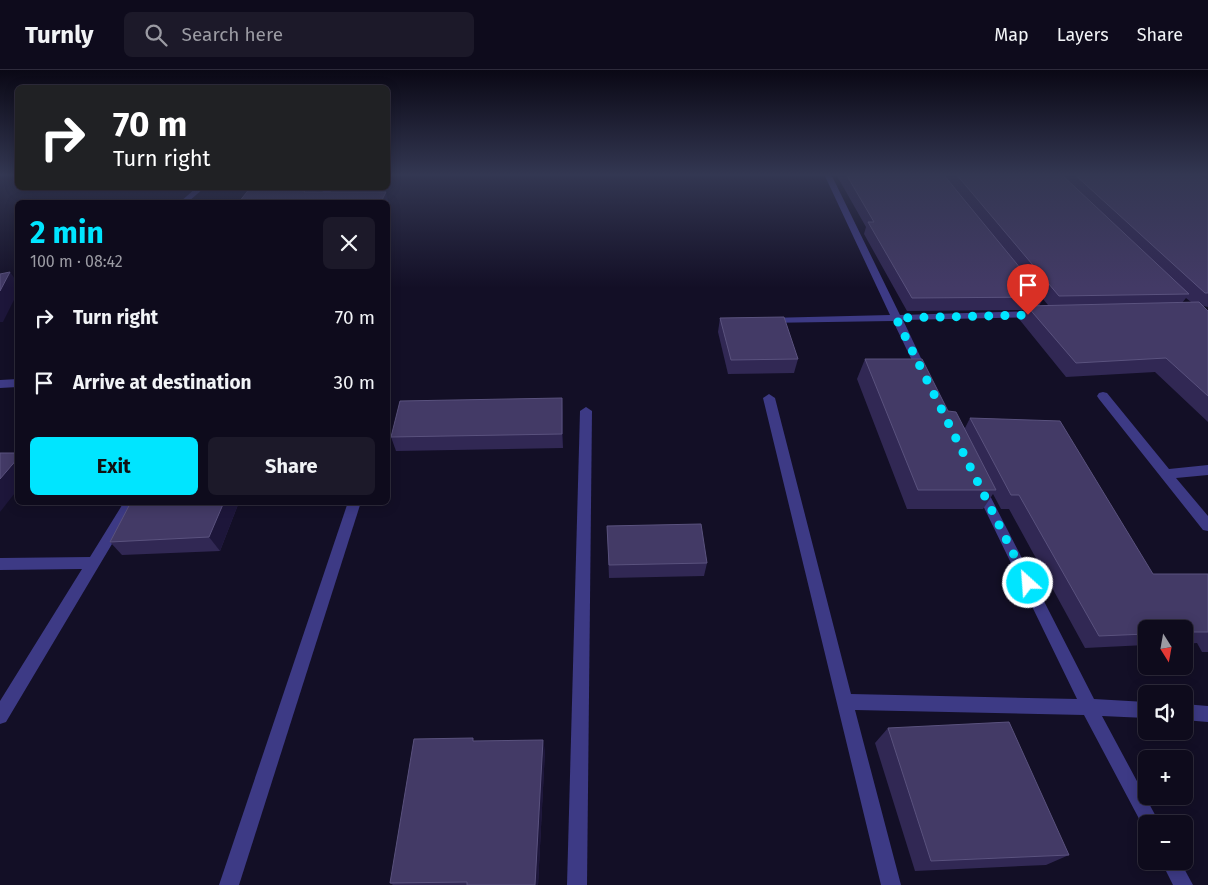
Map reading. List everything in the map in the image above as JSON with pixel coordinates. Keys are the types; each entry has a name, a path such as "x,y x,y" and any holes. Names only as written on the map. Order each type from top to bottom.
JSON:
{"street":[{"path":"845,212 931,389"},
{"path":"758,321 1047,314 1041,306"},
{"path":"0,384 15,383"},
{"path":"1103,396 1168,474 1208,526"},
{"path":"769,398 891,885"},
{"path":"577,885 586,411"},
{"path":"1168,474 1208,470"},
{"path":"975,477 1089,707 1145,815"},
{"path":"0,716 129,505"},
{"path":"230,885 354,505"},
{"path":"0,564 92,563"},
{"path":"845,702 1138,710"},
{"path":"1193,713 1208,714"},
{"path":"1175,870 1183,885"}],"building":[{"path":"868,212 974,212 1044,297 912,298 868,222 874,222"},
{"path":"988,212 1102,212 1189,294 1059,296"},
{"path":"1116,212 1208,212 1208,293 1205,293"},
{"path":"10,272 0,291 0,274"},
{"path":"1199,302 1208,311 1208,396 1166,358 1076,363 1027,306"},
{"path":"784,317 798,359 731,360 720,318"},
{"path":"865,359 922,359 948,411 956,412 996,490 918,490"},
{"path":"562,398 562,434 391,437 400,401"},
{"path":"970,418 1060,421 1153,574 1208,574 1208,632 1193,632 1193,620 1138,620 1138,634 1099,636 1019,495 1011,495"},
{"path":"0,453 15,453 15,462 0,479"},
{"path":"129,505 223,505 209,537 110,542"},
{"path":"701,524 707,563 609,565 607,526"},
{"path":"1009,722 1069,855 931,861 888,728"},
{"path":"473,738 473,741 543,740 535,885 467,885 467,882 390,883 414,739"}],"route":[{"path":"1028,315 896,318 1028,583"}]}
